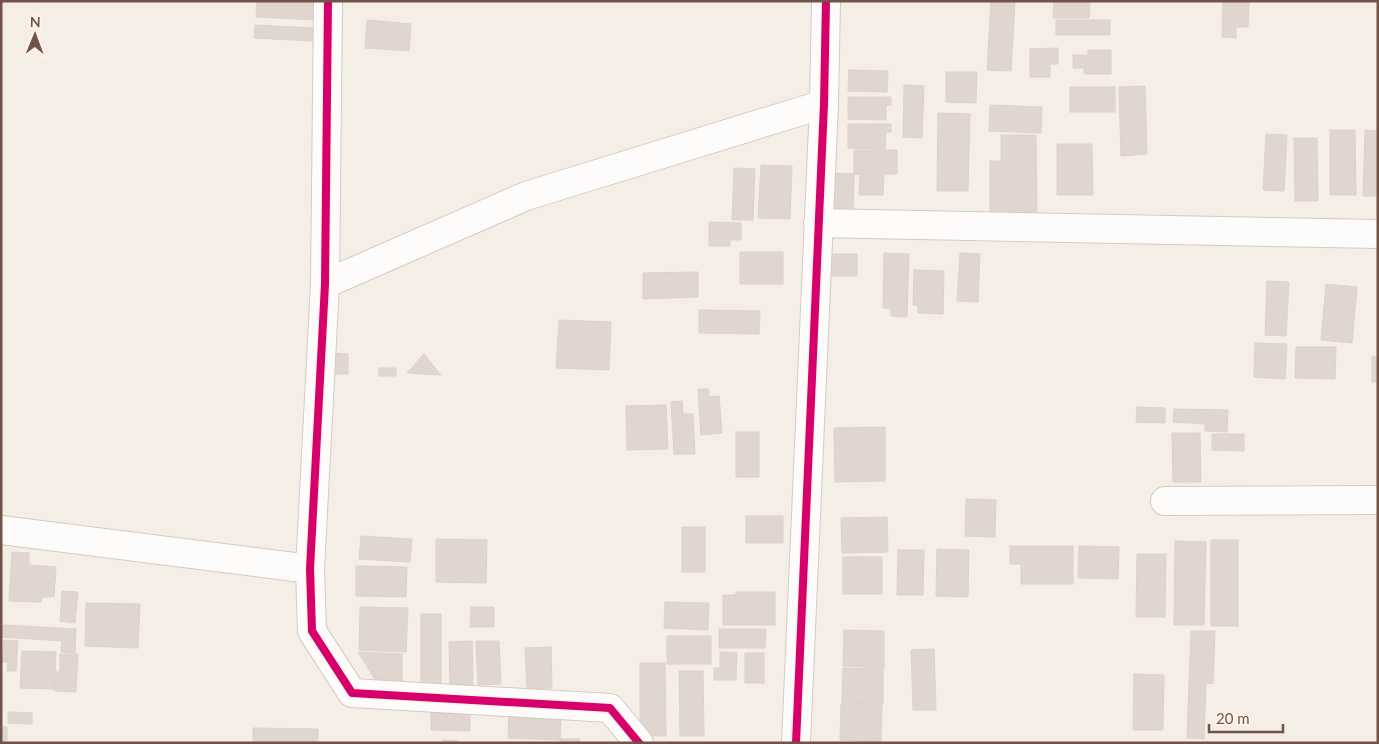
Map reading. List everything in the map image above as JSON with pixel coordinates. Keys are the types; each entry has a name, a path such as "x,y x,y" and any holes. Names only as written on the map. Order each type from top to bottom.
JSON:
{"street":[{"path":"328,1 325,284 310,569 312,631 352,693 610,708 639,743"},
{"path":"796,743 824,104 826,1"},
{"path":"325,284 526,196 824,104"},
{"path":"818,223 1378,234"},
{"path":"1165,501 1378,500"},
{"path":"1,530 310,569"}],"building":[{"path":"257,1 319,1 318,20 256,17"},
{"path":"991,1 1015,1 1011,71 987,70"},
{"path":"1054,1 1090,1 1089,18 1053,18"},
{"path":"1223,1 1249,1 1248,27 1236,27 1236,38 1222,37"},
{"path":"367,20 411,24 409,51 365,48"},
{"path":"1056,20 1110,20 1110,35 1056,35"},
{"path":"255,25 314,28 313,41 254,38"},
{"path":"1058,48 1058,64 1050,64 1050,77 1030,77 1030,49"},
{"path":"1088,50 1111,50 1111,74 1084,74 1084,68 1073,68 1073,55 1088,55"},
{"path":"849,70 888,71 887,92 848,91"},
{"path":"946,72 977,72 976,103 946,102"},
{"path":"904,85 924,86 922,138 903,137"},
{"path":"1145,86 1147,154 1121,156 1119,87"},
{"path":"1070,87 1115,87 1115,112 1070,112"},
{"path":"848,97 891,97 891,105 886,105 886,120 848,119"},
{"path":"990,105 1042,107 1041,133 989,131"},
{"path":"938,113 970,114 968,191 937,191"},
{"path":"848,124 891,124 891,132 886,132 885,149 848,148"},
{"path":"1330,130 1355,130 1356,195 1330,195"},
{"path":"1365,130 1378,131 1378,196 1363,196"},
{"path":"1266,134 1287,135 1284,191 1263,190"},
{"path":"1001,135 1036,135 1037,216 990,217 990,161 1001,161"},
{"path":"1294,138 1317,138 1318,201 1295,201"},
{"path":"1057,144 1092,144 1093,195 1057,195"},
{"path":"854,150 897,150 897,174 884,174 883,195 859,195 860,175 854,174"},
{"path":"761,165 792,166 790,219 758,218"},
{"path":"734,168 755,169 753,220 732,220"},
{"path":"829,173 854,174 853,214 829,214"},
{"path":"709,222 741,223 741,240 730,240 730,246 709,246"},
{"path":"740,252 783,252 783,284 740,284"},
{"path":"884,253 909,254 907,317 891,316 891,308 883,308"},
{"path":"960,253 980,254 978,302 957,301"},
{"path":"830,254 857,254 857,276 830,276"},
{"path":"914,270 944,271 943,314 918,313 918,305 913,305"},
{"path":"698,272 698,297 643,299 643,273"},
{"path":"1267,281 1289,282 1286,336 1265,335"},
{"path":"1326,284 1357,287 1352,343 1321,340"},
{"path":"699,310 760,311 759,334 699,333"},
{"path":"559,320 611,322 609,370 556,368"},
{"path":"1255,343 1287,344 1285,379 1254,377"},
{"path":"1296,347 1336,347 1335,379 1295,378"},
{"path":"334,353 348,354 348,374 334,374"},
{"path":"424,354 441,375 407,373"},
{"path":"1372,357 1378,357 1378,382 1372,382"},
{"path":"379,368 396,368 396,376 379,376"},
{"path":"698,389 708,389 709,397 719,396 722,433 701,435"},
{"path":"682,401 683,414 693,414 695,454 674,454 671,402"},
{"path":"666,405 668,449 627,450 626,406"},
{"path":"1137,407 1165,408 1165,423 1136,422"},
{"path":"1174,409 1228,410 1227,432 1205,431 1205,424 1173,422"},
{"path":"885,427 885,481 835,482 834,428"},
{"path":"736,432 759,432 759,477 736,477"},
{"path":"1172,433 1200,433 1201,482 1173,482"},
{"path":"1212,434 1244,434 1244,451 1212,450"},
{"path":"966,499 996,500 995,537 965,536"},
{"path":"746,516 783,516 783,543 746,543"},
{"path":"887,517 888,552 842,553 841,518"},
{"path":"682,527 705,527 705,572 682,572"},
{"path":"361,536 412,539 410,562 359,559"},
{"path":"436,539 487,540 486,583 436,582"},
{"path":"1211,540 1238,540 1238,626 1211,626"},
{"path":"1175,541 1206,542 1204,625 1174,625"},
{"path":"1010,546 1073,546 1073,584 1021,584 1021,564 1010,564"},
{"path":"1079,546 1119,547 1118,579 1078,578"},
{"path":"937,549 969,550 968,597 936,596"},
{"path":"898,550 924,550 923,595 897,595"},
{"path":"12,552 29,553 29,565 56,567 54,597 42,597 41,602 9,601"},
{"path":"1137,554 1166,554 1165,617 1136,617"},
{"path":"843,557 882,557 882,594 843,594"},
{"path":"356,566 407,567 406,597 356,596"},
{"path":"62,591 78,592 75,623 60,621"},
{"path":"736,592 775,592 775,625 723,625 723,595 736,595"},
{"path":"665,602 709,603 708,630 664,628"},
{"path":"86,603 140,604 138,648 85,646"},
{"path":"360,607 408,608 406,652 359,650"},
{"path":"471,607 494,607 494,627 470,627"},
{"path":"421,614 441,614 441,690 421,690"},
{"path":"3,625 76,629 75,653 61,652 62,641 2,637"},
{"path":"719,629 766,629 765,648 719,648"},
{"path":"844,630 884,631 884,668 843,666"},
{"path":"1191,631 1215,631 1213,684 1206,683 1204,739 1187,738"},
{"path":"667,636 711,636 711,664 667,664"},
{"path":"4,640 18,641 16,671 7,671 8,662 2,662"},
{"path":"472,641 473,686 450,687 449,642"},
{"path":"476,641 499,641 501,684 478,685"},
{"path":"551,647 552,688 527,689 525,648"},
{"path":"934,649 936,710 913,710 911,650"},
{"path":"22,651 56,652 54,689 20,688"},
{"path":"358,652 402,654 402,684 376,681"},
{"path":"720,652 737,653 736,680 714,680 714,668 720,668"},
{"path":"745,653 764,653 764,683 745,683"},
{"path":"60,654 78,654 76,692 55,691 56,672 60,672"},
{"path":"640,663 665,663 666,736 640,736"},
{"path":"843,668 883,669 883,704 842,703"},
{"path":"679,671 703,671 704,736 680,736"},
{"path":"1134,674 1164,675 1163,730 1133,730"},
{"path":"431,704 470,704 470,731 431,730"},
{"path":"841,704 882,705 881,742 840,740"},
{"path":"509,711 561,712 560,740 508,738"},
{"path":"8,712 32,713 32,724 8,723"},
{"path":"1,727 7,727 7,743 1,743"},
{"path":"253,728 318,729 318,743 253,743"},
{"path":"560,739 579,739 579,743 560,743"},
{"path":"443,740 458,741 458,743 443,743"}],"cycle path":[{"path":"328,1 325,284 310,569 312,631 352,693 610,708 639,743"},
{"path":"796,743 824,104 826,1"}]}
